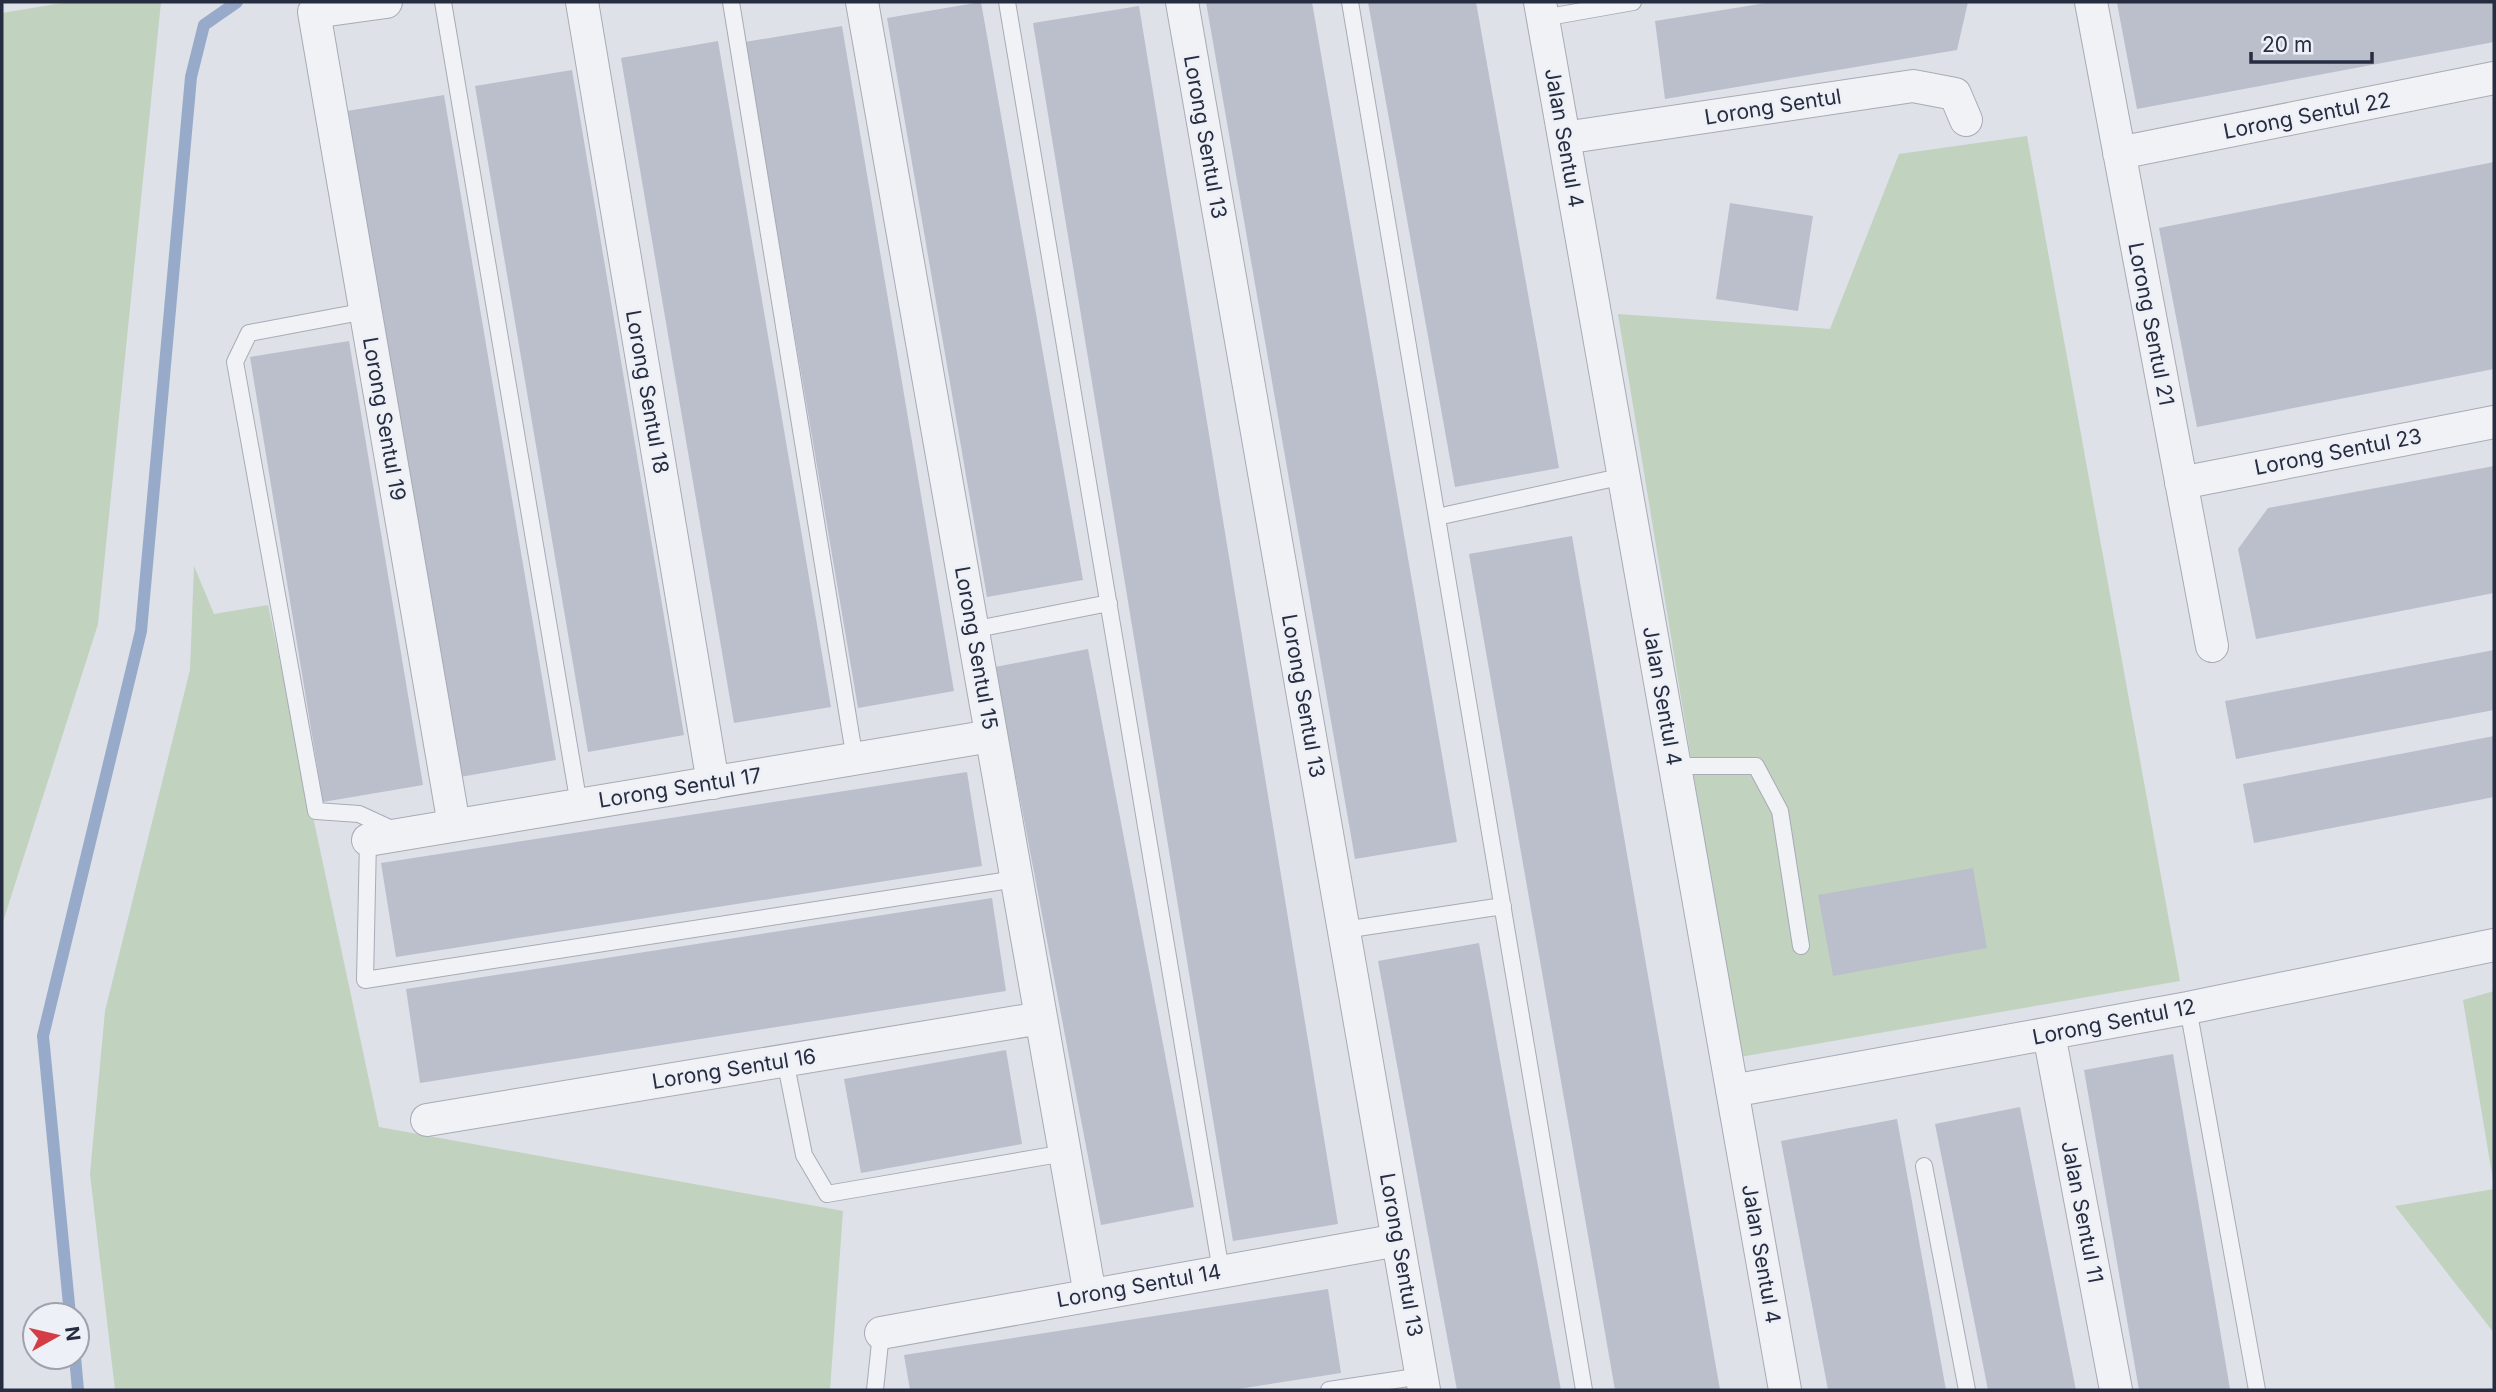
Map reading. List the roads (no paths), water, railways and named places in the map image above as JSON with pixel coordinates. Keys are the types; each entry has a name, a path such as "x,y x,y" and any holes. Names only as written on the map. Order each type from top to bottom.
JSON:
{"street":[{"name":"Lorong Sentul 19","path":"386,2 314,12 454,825"},
{"name":"Lorong Sentul 18","path":"582,2 713,783"},
{"name":"Lorong Sentul 15","path":"862,2 1090,1295"},
{"name":"Lorong Sentul 13","path":"1182,2 1423,1383"},
{"name":"Lorong Sentul 21","path":"2091,2 2212,646"},
{"name":"Jalan Sentul 4","path":"1542,10 1785,1390"},
{"name":"Lorong Sentul 22","path":"2119,153 2494,78"},
{"name":"Lorong Sentul","path":"1564,138 1913,86 1955,94 1966,120"},
{"name":"Lorong Sentul 23","path":"2181,483 2494,422"},
{"name":"Lorong Sentul 17","path":"368,839 991,736"},
{"name":"Lorong Sentul 12","path":"1732,1091 2188,1008 2494,945"},
{"name":"Lorong Sentul 16","path":"427,1120 1041,1018"},
{"name":"Jalan Sentul 11","path":"2049,1034 2116,1390"},
{"name":"Lorong Sentul 14","path":"881,1332 1398,1240"}],"lane":[{"path":"443,2 579,805"},
{"path":"731,2 855,760"},
{"path":"1007,2 1221,1271"},
{"path":"1350,2 1584,1390"},
{"path":"1542,10 1633,2"},
{"path":"366,311 249,333 235,362 316,811 359,814 403,834"},
{"path":"1437,517 1623,476"},
{"path":"972,630 1109,603"},
{"path":"1675,766 1756,766 1780,811 1801,946"},
{"path":"368,839 365,980 1016,879"},
{"path":"1343,930 1503,906"},
{"path":"2188,1008 2257,1390"},
{"path":"785,1060 804,1155 827,1194 1065,1153"},
{"path":"1924,1166 1967,1390"},
{"path":"875,1390 881,1332"},
{"path":"1329,1390 1423,1383"}],"waterway":[{"path":"69,1301 43,1036 141,631 191,77 204,25 237,2"},
{"path":"76,1371 78,1390"}]}
